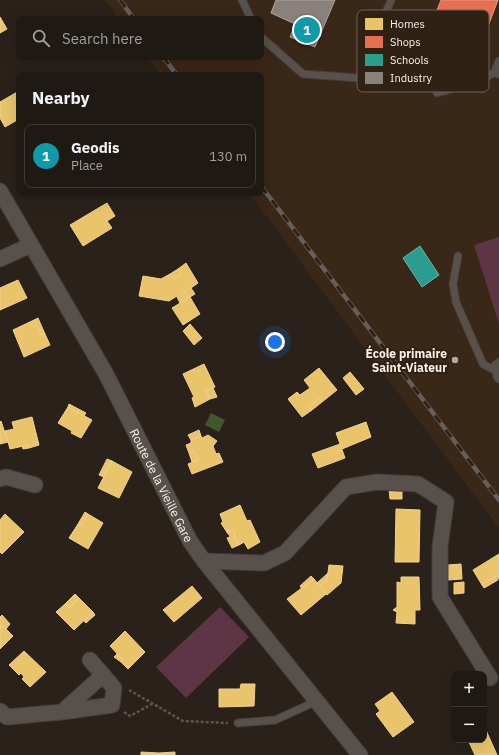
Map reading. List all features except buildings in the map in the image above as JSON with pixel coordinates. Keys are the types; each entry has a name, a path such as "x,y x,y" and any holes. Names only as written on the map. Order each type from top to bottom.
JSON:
{"street":[{"name":"Route de la Vieille Gare","path":"0,191 106,374 190,541 204,561 230,590 360,755"},
{"path":"0,259 31,245"},
{"path":"0,479 6,477 35,485"},
{"path":"204,561 264,563 285,553 346,487 377,482 418,484 446,502 440,547 440,598 490,678"},
{"path":"2,715 62,712 112,705 114,688 90,660"},
{"path":"62,712 103,675"}],"lane":[{"path":"242,0 250,16"},
{"path":"387,10 391,0"},
{"path":"264,40 303,74 357,78"},
{"path":"497,73 499,61"},
{"path":"458,256 453,284 456,302 483,364 496,371"},
{"path":"499,362 495,364 497,377 499,379"},
{"path":"238,723 275,720 311,706 317,701"}],"path":[{"path":"152,704 130,716 112,705 129,690 183,721 238,723"}],"shaded area":[{"path":"104,0 499,0 499,528 251,196 264,196 264,72 159,72 149,60 264,60 264,16 117,16"},
{"path":"499,237 499,324 474,245"},
{"path":"211,413 225,420 219,432 205,425"},
{"path":"220,607 249,637 186,698 156,667"}],"railway":[{"path":"120,0 132,16"},
{"path":"165,60 175,72"},
{"path":"264,190 499,500"}],"place":[{"name":"Geodis","path":"307,30"},
{"name":"École primaire Saint-Viateur","path":"455,360"}]}
